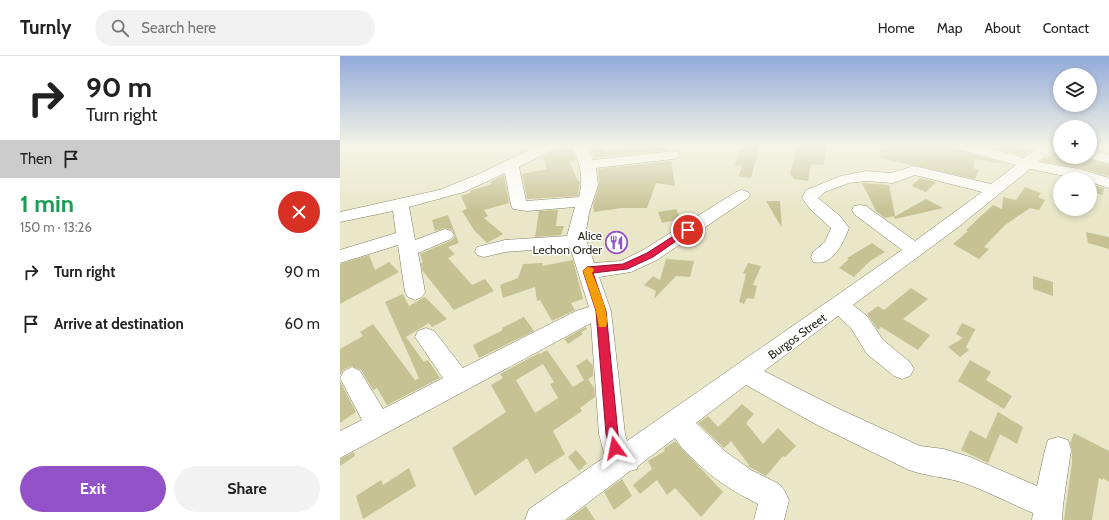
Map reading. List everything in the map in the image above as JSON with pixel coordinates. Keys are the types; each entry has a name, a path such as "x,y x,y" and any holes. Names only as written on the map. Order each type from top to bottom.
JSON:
{"street":[{"path":"340,217 446,192 503,168"},
{"path":"512,168 519,205 527,206 586,201"},
{"path":"587,168 590,186 578,222 576,237 601,311 612,434 615,448 627,459"},
{"name":"Burgos Street","path":"540,520 627,459 839,305 1023,168"},
{"path":"1047,168 1079,174 1109,183"},
{"path":"820,257 833,244 840,228 836,222 813,204 810,198 812,193 834,182 866,176 894,178 914,170 994,190"},
{"path":"587,271 624,267 650,255 742,195"},
{"path":"400,204 415,292"},
{"path":"860,210 914,250"},
{"path":"340,257 445,235"},
{"path":"484,251 505,246 577,241"},
{"path":"839,305 859,322 875,347 902,369"},
{"path":"340,445 459,381 584,317 601,311"},
{"path":"426,337 459,381"},
{"path":"745,373 828,417 919,460 944,463 970,471 1047,512 1058,450"},
{"path":"352,378 378,425"},
{"path":"680,420 688,435 716,462 741,480 769,494 774,500 769,520"}],"building":[{"path":"547,168 572,168 578,181 580,181 578,196 527,199 522,174 547,169"},
{"path":"672,168 675,186 656,183 647,208 621,208 594,212 593,205 599,185 598,169"},
{"path":"742,168 754,168 751,178 738,176"},
{"path":"792,168 810,168 808,181 795,179 790,174"},
{"path":"924,168 973,168 979,170 975,179"},
{"path":"1077,168 1109,168 1109,176"},
{"path":"504,175 509,203 484,210 488,216 484,218 503,234 487,243 474,230 462,211 467,209 461,196 470,193 470,191 492,184 490,182"},
{"path":"920,178 936,182 926,192 912,186"},
{"path":"862,183 889,185 895,216 885,218 876,211"},
{"path":"1097,186 1104,188 1103,195 1097,194"},
{"path":"1025,187 1041,193 1038,197 1045,200 1039,210 1030,208 1005,225 984,247 989,249 979,259 953,244 993,205 1002,209 1003,197 1016,200"},
{"path":"926,199 943,208 895,219 894,217"},
{"path":"766,201 780,201 782,228"},
{"path":"676,209 681,219 662,223 658,212"},
{"path":"558,210 556,226 564,226 561,235 535,237 539,211"},
{"path":"448,215 459,243 448,247 455,254 448,258 472,285 485,279 494,291 454,310 422,270 421,263 423,262 420,254 452,240 455,236 452,230 445,228 435,231 432,220"},
{"path":"1086,232 1109,237 1109,249 1088,243"},
{"path":"872,243 885,252 870,261 854,277 839,268 849,259 847,258"},
{"path":"369,255 375,270 389,262 399,272 340,304 340,264"},
{"path":"666,259 694,261 690,277 676,276 654,299 656,291 644,285 653,276 660,280"},
{"path":"573,260 583,299 571,303 575,310 552,321 540,300 537,301 535,287 503,298 500,285 518,278 523,264 543,263 542,266"},
{"path":"748,263 761,266 753,285 757,286 754,299 747,298 744,304 739,302 746,274 743,273"},
{"path":"1033,276 1053,282 1053,296 1033,289"},
{"path":"911,288 928,299 903,319 930,335 918,350 881,327 878,330 867,314 878,306 884,310"},
{"path":"403,294 409,306 425,297 447,319 432,327 429,323 406,337 424,362 428,360 440,378 387,405 377,388 373,390 361,370 351,366 343,370 340,375 340,349 363,336 360,332 373,324 415,380 419,378 385,302"},
{"path":"524,317 534,331 479,358 473,345 503,330 502,328"},
{"path":"962,323 975,329 976,328 966,347 969,350 960,357 948,347 963,338 956,334"},
{"path":"586,327 587,329 581,332 583,334 568,344 564,339"},
{"path":"547,350 573,387 584,380 576,366 587,359 593,366 593,376 588,379 594,388 595,397 580,408 582,411 553,431 565,454 535,474 527,458 475,496 452,448 506,412 491,385 503,378 500,374 539,353 540,354","holes":["543,364 554,382 550,384 558,398 535,413 516,380"]},
{"path":"970,360 991,372 986,380 1012,396 1004,409 958,381"},
{"path":"340,381 356,412 340,423"},
{"path":"742,404 754,414 746,423 763,444 778,428 796,446 785,457 783,456 766,476 748,466 749,465 731,441 724,448 698,423 708,416 718,427"},
{"path":"998,412 1023,427 1017,444 1000,434 988,463 961,450 970,430 986,439"},
{"path":"1074,433 1109,451 1109,482 1103,478 1102,480 1099,478 1092,520 1064,520 1072,462 1072,450 1070,443"},
{"path":"675,441 723,492 701,517 675,488 667,495 657,480 640,494 633,485 652,469 648,461 665,451 664,449"},
{"path":"576,450 587,463 579,471 568,457"},
{"path":"354,452 355,456 340,466 340,459"},
{"path":"409,468 416,486 363,519 356,496 381,480 383,485"},
{"path":"622,479 632,496 614,510 604,492"},
{"path":"586,506 595,520 567,520"}],"slow traffic":[{"path":"590,270 587,271 601,311 602,324"}],"place":[{"name":"Alice Lechon Order","path":"617,242"}],"route":[{"path":"615,448 612,434 601,311 587,271 624,267 650,255 688,230"}]}
